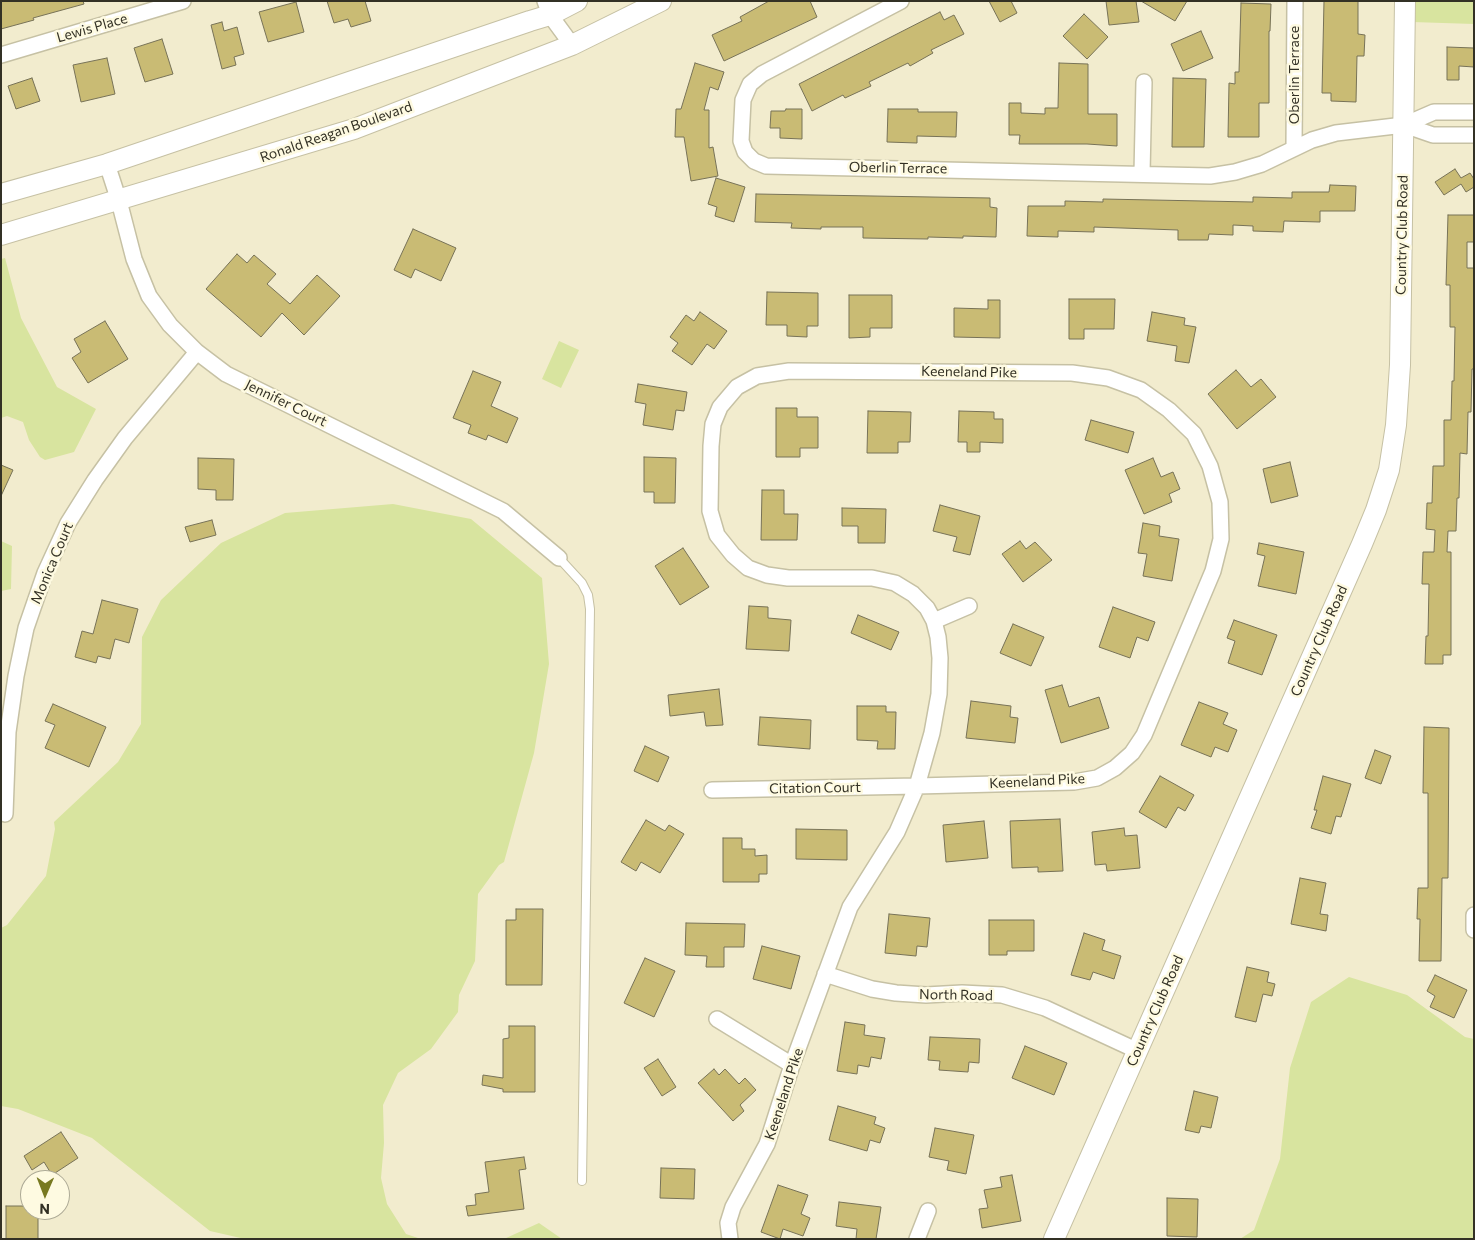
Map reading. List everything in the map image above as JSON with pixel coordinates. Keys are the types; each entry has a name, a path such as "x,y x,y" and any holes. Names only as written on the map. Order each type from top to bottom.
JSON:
{"main road":[{"path":"1,194 107,164 511,27 548,8 577,1"},
{"name":"Ronald Reagan Boulevard","path":"1,236 354,129 572,45 661,1"},
{"name":"Country Club Road","path":"1054,1239 1362,544 1376,510 1388,470 1396,425 1400,365 1406,1"}],"street":[{"name":"Lewis Place","path":"1,55 182,1"},
{"name":"Oberlin Terrace","path":"901,1 762,74 750,84 743,100 742,141 745,152 754,161 766,166 1210,176 1235,172 1262,164 1312,140 1336,133 1404,125"},
{"name":"Oberlin Terrace","path":"1294,148 1295,1"},
{"path":"548,8 572,45"},
{"path":"1142,174 1144,82"},
{"path":"1404,125 1434,112 1474,112"},
{"path":"1404,125 1433,134 1474,135"},
{"name":"Jennifer Court","path":"107,164 134,259 149,296 170,325 197,352 226,374 503,511 559,558"},
{"name":"Monica Court","path":"3,817 8,732 16,676 26,628 45,573 68,523 95,480 125,438 197,352"},
{"name":"Keeneland Pike","path":"730,1239 728,1223 733,1207 767,1144 792,1065 850,907 897,832 917,786 932,733 938,694 940,658 938,637 934,622 927,608 913,594 894,583 872,578 788,578 767,575 748,568 732,555 717,535 710,510 713,424 720,406 737,387 757,376 788,371 1072,374 1108,378 1141,390 1169,410 1194,434 1210,466 1220,502 1221,539 1214,571 1144,736 1132,753 1115,768 1097,778 1074,782 917,786"},
{"path":"934,622 968,606"},
{"name":"Citation Court","path":"712,790 917,786"},
{"path":"1474,915 1474,930"},
{"name":"North Road","path":"825,974 896,993 926,995 962,992 1002,995 1045,1008 1138,1050"},
{"path":"717,1019 792,1065"},
{"path":"917,1239 928,1211"}],"lane":[{"path":"559,558 582,583 588,595 590,609 582,1181"}],"green space":[{"path":"1412,1 1474,1 1474,24 1412,22"},
{"path":"5,258 21,318 57,387 96,409 74,452 45,460 40,457 29,440 23,422 7,416 1,418 1,259"},
{"path":"559,341 579,350 561,388 542,379"},
{"path":"393,504 471,519 542,578 549,664 534,753 504,862 499,865 478,894 475,961 459,995 458,1012 431,1049 398,1073 383,1105 384,1143 381,1178 387,1204 406,1234 421,1239 245,1239 210,1231 92,1138 18,1109 1,1106 1,928 7,925 46,876 55,829 54,822 118,762 141,724 142,637 161,600 221,543 285,513"},
{"path":"1,541 12,546 11,589 1,591"},
{"path":"1349,977 1407,995 1465,1037 1474,1039 1474,1239 1240,1239 1254,1230 1280,1159 1290,1068 1311,1002"},
{"path":"539,1223 562,1239 504,1239"}],"building":[{"path":"1,1 83,1 84,4 1,29"},
{"path":"327,1 365,1 371,21 351,27 348,19 334,23"},
{"path":"769,1 810,1 817,17 724,61 712,35 742,21 740,17"},
{"path":"989,1 1011,1 1017,13 1000,22"},
{"path":"1106,1 1136,1 1139,22 1109,25"},
{"path":"1141,1 1187,1 1175,21"},
{"path":"1324,1 1358,1 1358,34 1365,35 1364,56 1357,56 1356,102 1331,101 1331,93 1322,93"},
{"path":"296,2 304,32 268,42 259,12"},
{"path":"1241,3 1271,4 1269,103 1259,103 1259,137 1228,137 1229,83 1235,84 1235,72 1239,72"},
{"path":"940,12 944,20 954,15 964,34 931,50 933,53 910,66 908,63 869,82 871,86 845,98 843,95 812,111 799,84"},
{"path":"1084,14 1108,37 1087,59 1063,36"},
{"path":"222,22 224,31 237,27 244,54 234,57 236,65 222,69 211,25"},
{"path":"1201,31 1213,58 1183,71 1171,44"},
{"path":"162,39 173,74 145,82 134,48"},
{"path":"1447,47 1474,48 1474,67 1459,66 1459,80 1447,80"},
{"path":"107,58 115,94 81,102 73,65"},
{"path":"695,63 724,72 718,90 710,87 704,110 709,110 709,148 713,147 718,176 691,181 684,137 675,137 676,109 681,109"},
{"path":"1059,63 1088,64 1088,114 1117,114 1117,146 1019,144 1020,135 1009,135 1009,103 1021,103 1021,113 1045,114 1045,108 1058,108"},
{"path":"32,78 40,101 16,109 8,86"},
{"path":"1173,78 1206,79 1204,147 1172,147"},
{"path":"786,109 802,109 802,139 780,138 780,128 770,128 771,111 785,111"},
{"path":"888,109 918,109 918,112 957,112 956,137 917,136 917,143 887,142"},
{"path":"1455,169 1461,178 1470,173 1474,179 1474,187 1466,192 1461,184 1444,195 1435,182"},
{"path":"716,178 745,187 734,222 715,216 717,207 708,204"},
{"path":"1330,185 1356,186 1355,211 1320,211 1320,222 1284,221 1283,232 1253,231 1253,226 1233,225 1233,235 1209,234 1208,240 1178,240 1178,230 1094,227 1094,232 1058,231 1058,237 1027,236 1028,206 1065,206 1065,201 1103,202 1103,199 1253,202 1253,197 1292,198 1292,192 1329,192"},
{"path":"756,194 990,198 990,207 997,208 996,237 863,238 863,227 791,228 792,223 755,222"},
{"path":"1448,215 1474,215 1474,242 1467,242 1467,268 1474,268 1474,369 1472,369 1471,412 1468,412 1467,454 1460,453 1456,531 1448,531 1447,552 1451,552 1451,655 1443,655 1443,664 1425,664 1426,636 1428,636 1429,584 1422,584 1423,552 1434,552 1435,530 1426,529 1427,503 1432,503 1433,466 1444,466 1444,420 1451,420 1452,381 1454,381 1455,327 1450,327 1450,285 1446,285"},
{"path":"413,229 456,248 441,281 415,269 411,278 394,270"},
{"path":"237,254 247,263 254,255 276,274 267,284 290,304 317,275 340,296 304,335 282,313 261,337 206,289"},
{"path":"767,292 818,293 818,326 807,326 807,337 787,336 787,325 766,325"},
{"path":"849,295 892,295 892,328 870,328 870,337 849,338"},
{"path":"1069,299 1115,299 1114,329 1084,329 1084,339 1069,339"},
{"path":"988,300 1000,300 1000,338 954,337 954,308 988,309"},
{"path":"700,312 727,331 714,349 707,344 692,365 672,351 678,343 670,337 686,315 694,321"},
{"path":"1152,312 1185,318 1184,325 1196,327 1189,363 1175,361 1177,346 1147,341"},
{"path":"105,321 128,359 88,383 72,358 81,352 74,339"},
{"path":"1236,370 1251,387 1261,379 1276,397 1237,429 1208,394"},
{"path":"473,371 501,382 491,406 518,418 507,443 488,435 486,440 468,433 471,425 453,418"},
{"path":"638,384 687,392 684,411 676,410 673,430 643,425 646,404 635,402"},
{"path":"776,408 797,408 797,417 818,417 818,448 800,448 800,457 776,457"},
{"path":"868,411 911,412 910,442 898,442 898,453 867,453"},
{"path":"959,411 994,412 994,419 1003,419 1003,443 980,442 980,452 967,452 967,442 958,442"},
{"path":"1091,420 1134,432 1128,453 1085,440"},
{"path":"644,457 676,458 675,503 654,503 654,492 644,492"},
{"path":"198,458 234,459 233,500 216,500 216,490 198,489"},
{"path":"1153,458 1161,477 1173,472 1180,489 1169,494 1172,502 1144,514 1125,470"},
{"path":"1290,462 1298,496 1271,503 1263,469"},
{"path":"1,465 13,470 1,496"},
{"path":"762,490 784,490 784,514 798,514 797,540 761,540"},
{"path":"940,505 980,516 970,555 953,551 957,537 933,531"},
{"path":"842,508 886,509 885,543 858,543 858,526 842,526"},
{"path":"212,520 216,535 190,542 185,527"},
{"path":"1143,523 1160,526 1159,536 1179,539 1172,581 1143,576 1147,554 1138,553"},
{"path":"1020,541 1026,549 1035,542 1052,560 1023,582 1002,554"},
{"path":"1259,543 1304,552 1296,594 1258,586 1265,556 1257,554"},
{"path":"683,548 709,587 680,605 655,566"},
{"path":"102,600 138,609 129,643 115,639 110,659 98,656 96,663 75,657 82,631 93,634"},
{"path":"749,606 768,607 768,618 791,620 789,651 746,649"},
{"path":"1113,607 1155,622 1148,641 1137,637 1130,658 1099,647"},
{"path":"858,615 899,632 891,650 851,633"},
{"path":"1234,620 1277,635 1262,675 1228,663 1235,641 1227,638"},
{"path":"1013,624 1044,637 1031,666 1000,653"},
{"path":"1062,685 1069,707 1099,697 1109,728 1061,743 1045,690"},
{"path":"719,689 723,725 706,726 704,712 670,716 668,695"},
{"path":"971,701 1011,706 1010,717 1018,718 1015,743 966,738"},
{"path":"1199,702 1228,713 1223,724 1237,730 1228,752 1215,747 1211,757 1181,745"},
{"path":"53,704 106,727 89,767 45,748 55,725 45,721"},
{"path":"857,706 886,706 886,712 896,712 895,749 877,749 878,741 857,740"},
{"path":"760,717 811,720 810,749 758,745"},
{"path":"1424,727 1449,728 1448,878 1442,878 1441,961 1419,961 1420,919 1417,919 1418,888 1428,888 1428,793 1423,793"},
{"path":"645,746 669,757 658,782 634,771"},
{"path":"1375,750 1391,756 1381,784 1365,778"},
{"path":"1160,776 1194,795 1185,811 1178,807 1166,828 1139,812"},
{"path":"1323,776 1351,784 1341,817 1336,816 1331,834 1311,828 1317,810 1314,810"},
{"path":"1060,819 1063,871 1038,872 1038,867 1012,868 1010,821"},
{"path":"646,820 665,831 669,825 684,834 660,873 641,862 636,871 621,862"},
{"path":"984,821 988,858 946,862 943,825"},
{"path":"1124,828 1125,836 1137,835 1140,868 1107,871 1106,864 1095,865 1092,832"},
{"path":"796,829 847,830 847,860 796,859"},
{"path":"723,838 742,838 742,849 755,849 755,856 767,855 767,874 759,874 759,882 723,882"},
{"path":"1300,878 1326,883 1320,914 1328,915 1326,931 1291,924"},
{"path":"516,909 543,909 542,985 506,985 506,920 516,920"},
{"path":"889,914 930,918 927,947 917,946 916,956 885,953"},
{"path":"989,920 1034,920 1034,951 1007,951 1007,955 989,955"},
{"path":"686,923 745,924 744,947 724,947 724,967 706,967 707,956 685,955"},
{"path":"1084,933 1105,940 1102,950 1121,956 1114,979 1093,972 1090,980 1071,975"},
{"path":"762,946 800,956 791,989 753,979"},
{"path":"645,958 675,971 654,1017 624,1003"},
{"path":"1247,967 1269,972 1267,982 1275,984 1272,996 1263,994 1256,1022 1235,1017"},
{"path":"1435,975 1467,990 1454,1018 1430,1007 1435,996 1427,991"},
{"path":"845,1022 865,1025 864,1035 885,1038 881,1059 871,1057 869,1067 858,1065 857,1074 837,1071"},
{"path":"509,1026 535,1026 535,1092 503,1092 503,1089 482,1085 483,1075 503,1078 503,1039 509,1038"},
{"path":"930,1037 980,1039 979,1063 969,1062 968,1072 939,1070 940,1061 928,1060"},
{"path":"1025,1046 1067,1063 1054,1095 1012,1078"},
{"path":"658,1059 676,1087 662,1096 644,1068"},
{"path":"714,1069 719,1075 725,1069 739,1084 745,1078 756,1090 740,1105 744,1111 733,1121 698,1083"},
{"path":"1194,1091 1218,1097 1211,1128 1201,1126 1199,1133 1185,1130"},
{"path":"838,1106 876,1117 874,1124 885,1128 880,1143 870,1140 867,1151 829,1140"},
{"path":"935,1128 974,1135 966,1174 947,1170 949,1161 929,1157"},
{"path":"61,1132 78,1158 60,1170 49,1170 44,1162 32,1170 24,1156"},
{"path":"524,1157 526,1169 519,1170 524,1209 468,1216 466,1206 476,1205 475,1194 489,1192 485,1162"},
{"path":"661,1168 695,1169 694,1199 660,1198"},
{"path":"1012,1175 1021,1221 982,1228 979,1209 988,1208 984,1190 1002,1187 1000,1177"},
{"path":"778,1185 808,1195 801,1214 810,1218 803,1236 783,1229 780,1239 761,1232"},
{"path":"1167,1198 1198,1199 1197,1237 1167,1236"},
{"path":"839,1202 881,1207 876,1239 856,1239 857,1229 836,1226"},
{"path":"6,1206 20,1206 20,1220 38,1220 38,1239 6,1239"}]}
